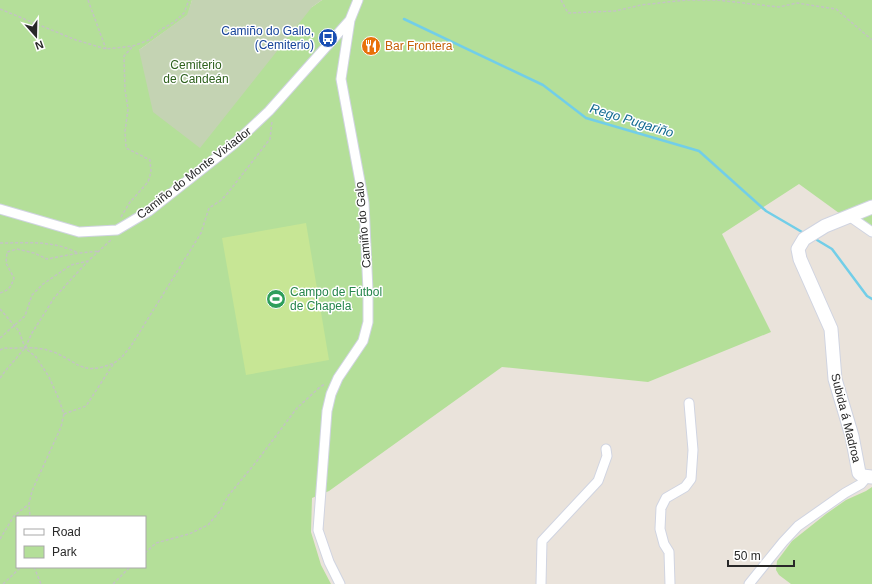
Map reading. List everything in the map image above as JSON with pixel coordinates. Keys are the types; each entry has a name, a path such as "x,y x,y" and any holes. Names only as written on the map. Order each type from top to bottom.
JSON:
{"street":[{"name":"Camiño do Monte Vixiador","path":"0,209 79,232 117,230 149,211 234,144 269,111 350,20 358,0"},
{"name":"Camiño do Galo","path":"340,584 329,562 318,530 328,411 331,394 338,378 363,341 368,322 364,203 341,79 350,20"},
{"name":"Subida á Madroa","path":"869,477 863,476 859,472 852,436 835,379 831,329 800,259 798,250 804,239 825,226 872,207"},
{"path":"849,216 872,232"},
{"path":"670,584 669,552 664,544 660,529 661,508 666,498 685,487 691,478 693,450 689,403"},
{"path":"541,584 542,541 598,481 607,456 606,449"},
{"path":"749,584 798,526 845,493 861,484 869,477"}],"path":[{"path":"88,0 106,49"},
{"path":"0,9 76,40 106,49 133,46 149,40 184,13 189,0"},
{"path":"561,0 568,13 615,11 641,5 686,0 717,0 779,7 797,3 836,8 872,40"},
{"path":"0,378 25,348 32,333 54,298 88,261 100,252 112,239 127,207 148,182 151,172 150,160 126,148 125,131 128,109 125,90 124,56 133,46"},
{"path":"0,350 4,348 46,349 56,352 75,364 91,369 102,368 121,358 131,346 201,233 210,208 227,194 270,139 273,122 269,111"},
{"path":"0,243 45,243 67,247 79,253"},
{"path":"0,293 8,290 12,286 14,278 6,263 7,252 17,249 34,252 47,259 79,253 100,252"},
{"path":"0,338 25,316 32,295 43,284 71,265 88,261"},
{"path":"0,309 19,331 25,348 36,357 49,376 64,414 62,427 32,491 29,504 30,516"},
{"path":"64,414 86,406 114,363"},
{"path":"146,552 156,543 189,534 208,525 220,511 228,496 257,461 297,408 320,387 338,378"},
{"path":"0,539 14,516 29,504"},
{"path":"3,584 20,568"},
{"path":"34,568 41,584"},
{"path":"113,584 129,568"}],"green space":[{"path":"0,0 192,0 188,15 139,50 312,7 322,0 872,0 872,237 799,184 722,234 771,332 648,382 502,367 329,491 312,498 311,532 321,565 331,584 0,584"},
{"name":"Cemiterio de Candeán","path":"192,0 322,0 312,7 200,148 153,112 139,50 187,15"},
{"name":"Campo de Fútbol de Chapela","path":"306,223 329,360 246,375 222,238"},
{"path":"872,487 872,584 791,584 779,575 776,570 777,561 792,541 846,500"}],"waterway":[{"name":"Rego Pugariño","path":"404,19 543,85 586,118 699,151 766,211 802,232"},
{"name":"Rego Pugariño","path":"817,240 832,249 867,296 872,299"}],"place":[{"name":"Camiño do Gallo, (Cemiterio)","path":"328,38"},
{"name":"Bar Frontera","path":"371,46"},
{"name":"Campo de Fútbol de Chapela","path":"276,299"}]}
